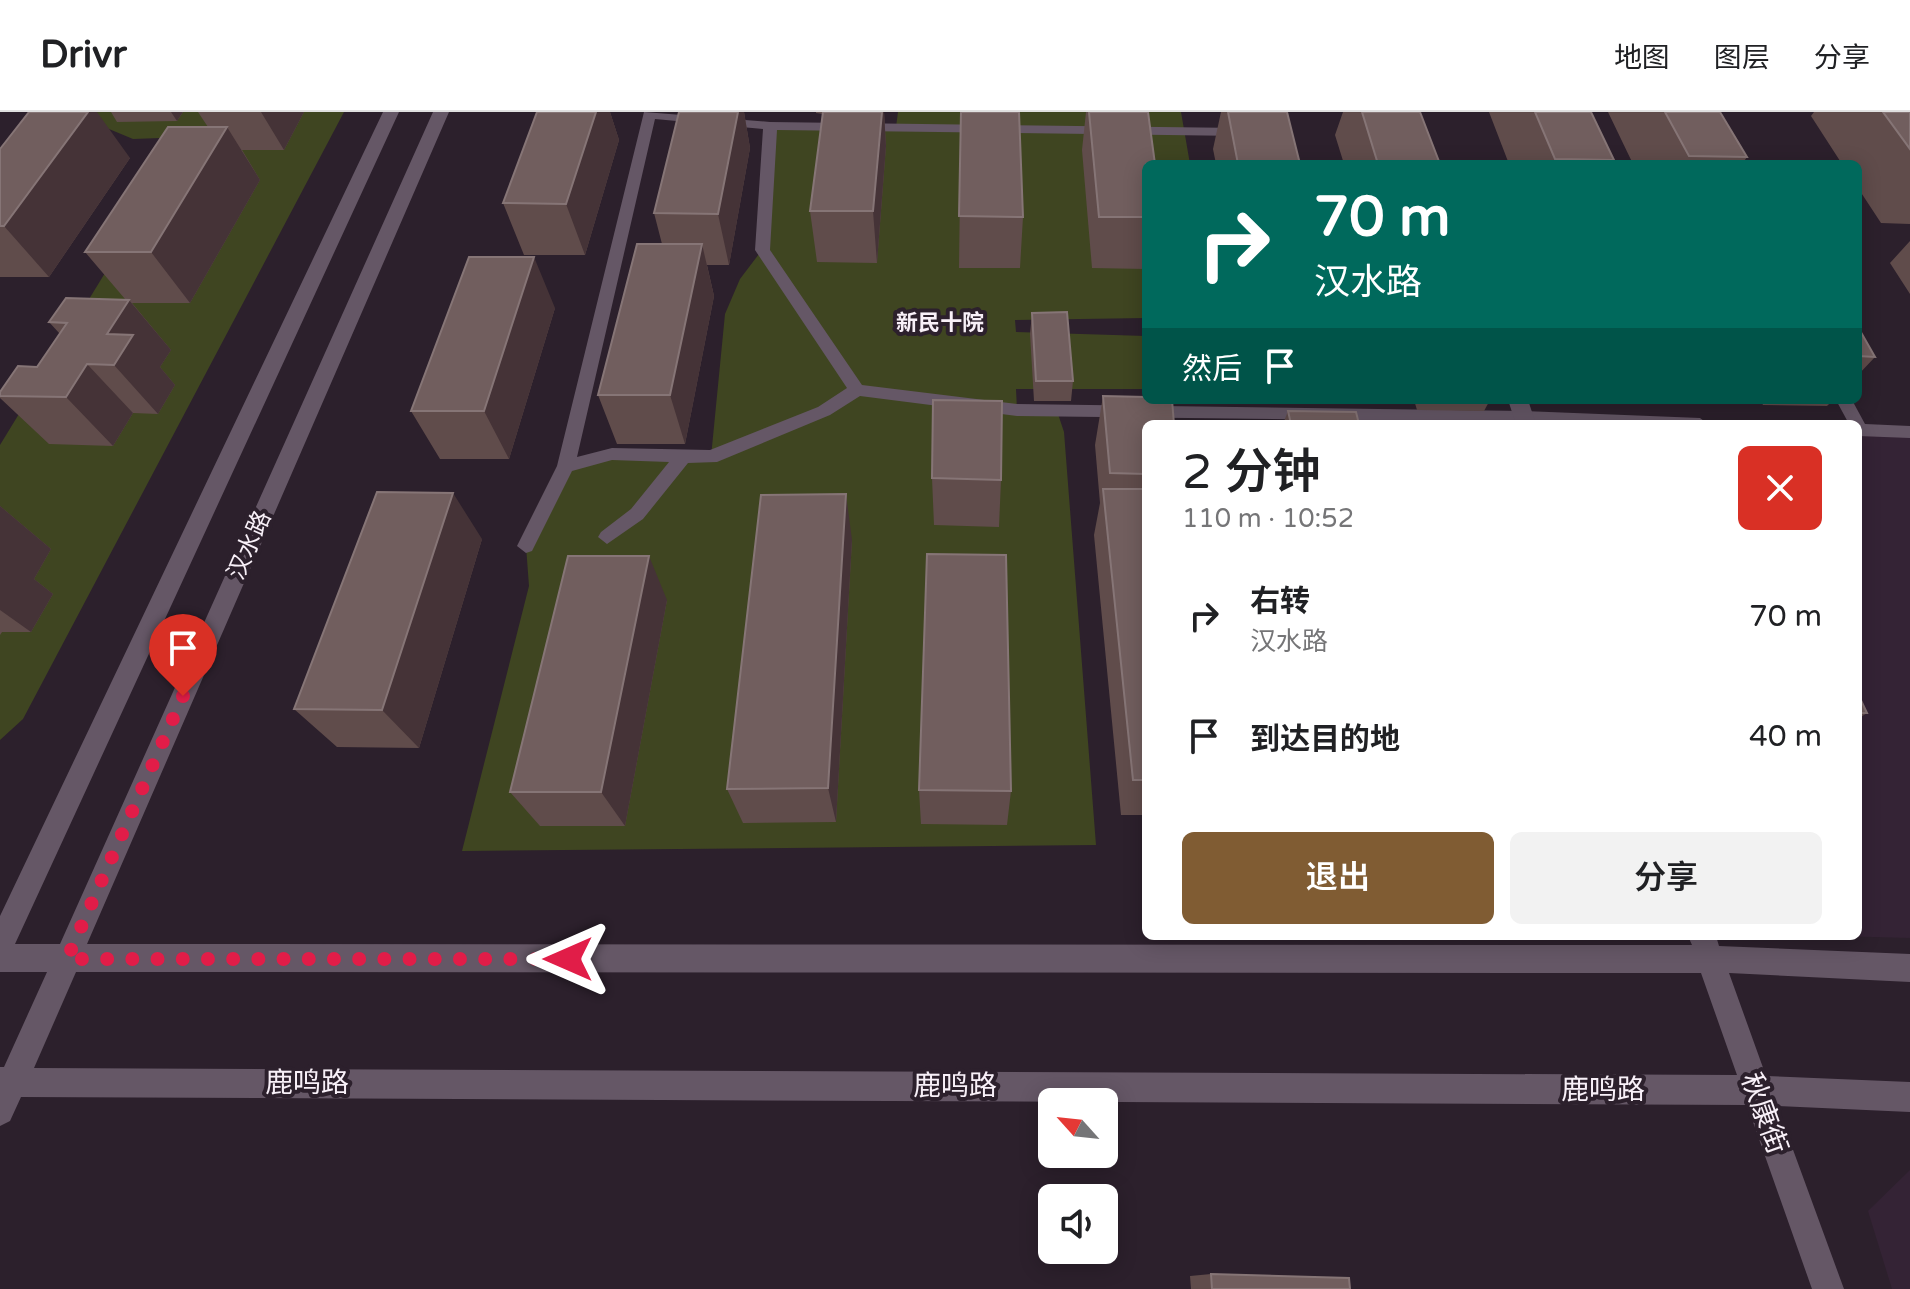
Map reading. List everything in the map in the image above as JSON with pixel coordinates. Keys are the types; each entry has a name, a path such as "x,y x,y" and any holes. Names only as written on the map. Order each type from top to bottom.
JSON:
{"main road":[{"path":"0,946 391,112"},
{"name":"汉水路","path":"0,1111 7,1081 67,959 441,112"},
{"path":"0,958 1706,947 1910,968"},
{"name":"秋康街","path":"1706,947 1828,1289"},
{"name":"鹿鸣路","path":"7,1081 1757,1090 1910,1097"}],"lane":[{"path":"526,546 566,466 649,114 770,126 1255,132"},
{"path":"770,126 762,250 857,390"},
{"path":"566,466 612,454 711,457 824,411 857,390 1017,410 1189,418 1523,414 1629,420"},
{"path":"1862,427 1910,432"},
{"path":"607,537 637,514 683,457"}],"shaded area":[{"path":"1862,430 1910,432 1910,938 1862,937"},
{"path":"1910,1170 1910,1289 1892,1289 1868,1211"}],"green space":[{"path":"90,112 344,112 23,719 0,740 0,445 188,137 133,139 85,119"},
{"path":"898,112 1181,112 1189,160 1142,160 1142,318 1015,320 1016,332 1142,336 1142,389 1016,389 1017,410 1057,411 1064,432 1096,845 462,851 529,586 526,546 566,466 612,454 711,457 725,314 740,279 762,250 770,126 896,127"}],"building":[{"path":"29,112 88,112 4,226 0,226 0,149"},
{"path":"537,112 596,112 566,204 503,203"},
{"path":"679,112 738,112 718,214 654,213"},
{"path":"823,112 882,112 873,211 810,211"},
{"path":"961,112 1019,112 1023,217 959,216"},
{"path":"1089,112 1148,112 1154,160 1142,160 1142,217 1099,217"},
{"path":"1228,112 1287,112 1299,160 1237,160"},
{"path":"1362,112 1420,112 1438,160 1377,160"},
{"path":"1535,112 1591,112 1614,160 1555,159"},
{"path":"1665,112 1720,112 1747,157 1689,156"},
{"path":"1883,112 1910,112 1910,149"},
{"path":"168,127 227,127 151,252 85,252"},
{"path":"637,244 702,244 670,395 598,395"},
{"path":"469,257 534,257 484,411 411,411"},
{"path":"66,298 129,300 107,334 133,335 114,365 87,364 66,397 0,396 18,366 37,367 67,323 49,322"},
{"path":"1067,312 1073,381 1036,381 1032,313"},
{"path":"1862,334 1875,357 1862,356"},
{"path":"1103,396 1142,397 1142,404 1172,404 1174,420 1142,420 1142,474 1110,473"},
{"path":"933,400 1002,401 1001,480 932,478"},
{"path":"1288,411 1356,412 1358,420 1290,420"},
{"path":"1103,489 1142,489 1142,780 1133,780"},
{"path":"377,492 453,493 382,710 294,709"},
{"path":"846,494 828,788 727,789 761,495"},
{"path":"927,554 1006,555 1011,791 919,790"},
{"path":"568,556 649,556 601,792 510,792"},
{"path":"1211,1274 1349,1278 1350,1289 1212,1289"}],"district":[{"name":"新民十院","path":"940,322"}],"route":[{"path":"183,696 67,959 568,959"}]}
